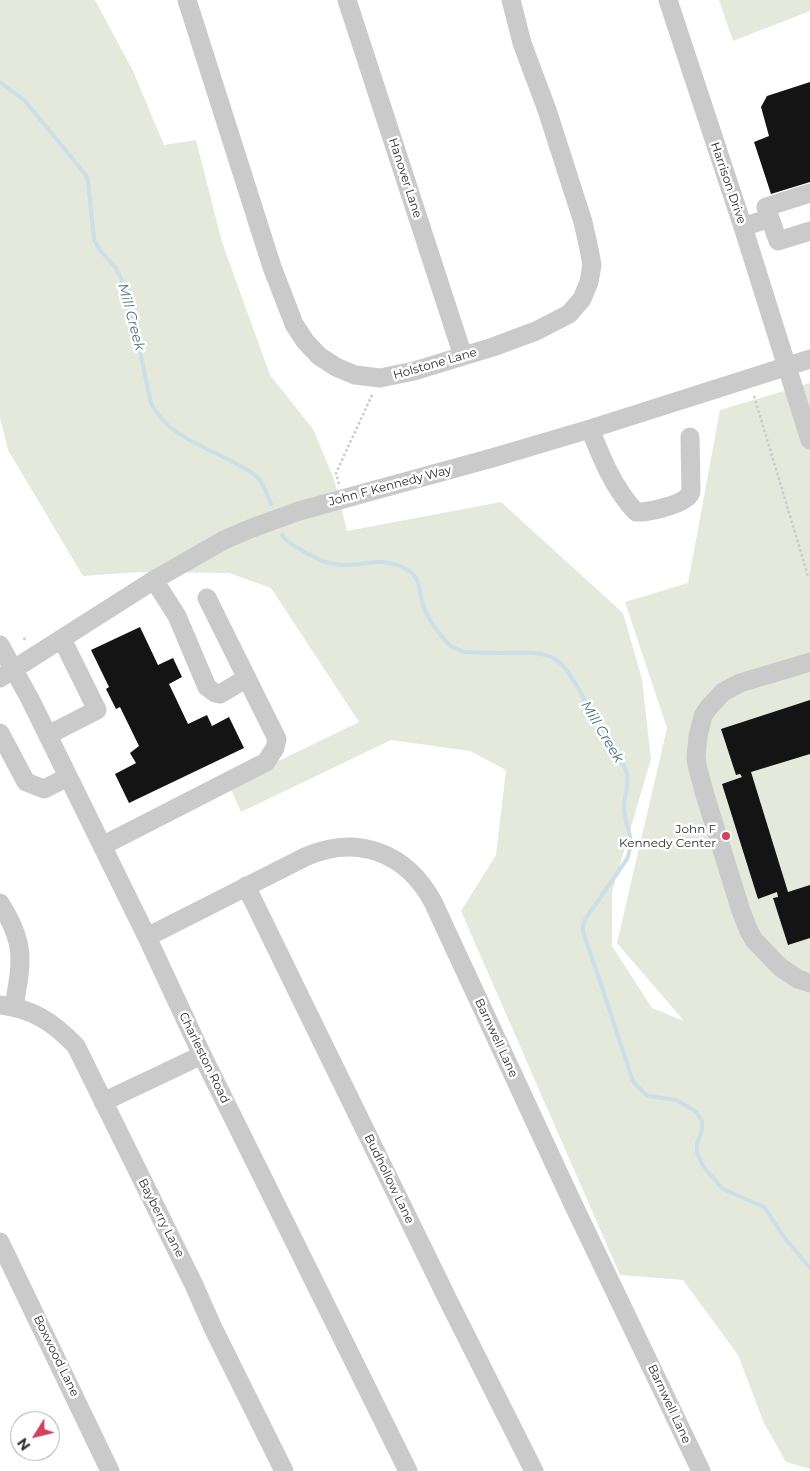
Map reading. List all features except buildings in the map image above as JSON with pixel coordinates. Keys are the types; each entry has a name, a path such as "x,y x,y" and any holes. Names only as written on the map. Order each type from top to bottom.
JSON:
{"street":[{"name":"Holstone Lane","path":"186,0 272,267 294,324 319,356 336,367 355,375 380,378 414,372 536,331 569,314 582,299 589,282 592,265 583,222 544,101 522,43 511,0"},
{"name":"Hanover Lane","path":"347,0 462,356"},
{"name":"Harrison Drive","path":"668,0 788,366 810,440"},
{"path":"810,193 766,207 778,242 810,231"},
{"path":"743,227 770,218"},
{"name":"John F Kennedy Way","path":"7,674 154,580 224,540 252,528 284,516 590,429 810,359"},
{"path":"590,429 604,466 626,502 636,512 645,513 681,502 691,492 690,437"},
{"path":"154,580 177,616 207,687 220,694 247,678"},
{"path":"102,846 266,762 275,748 277,739 207,598"},
{"path":"48,735 97,710 62,639"},
{"name":"Charleston Road","path":"0,645 7,674 48,735 147,937 202,1055 408,1471"},
{"path":"810,662 740,683 723,692 708,707 703,716 696,746 698,769 705,795 747,926 754,940 780,967 798,979 810,984"},
{"path":"0,733 26,782 44,788 68,777"},
{"name":"Barnwell Lane","path":"147,937 317,852 338,848 363,848 383,854 401,863 420,881 433,902 573,1204 701,1471"},
{"name":"Budhollow Lane","path":"246,886 444,1292 534,1471"},
{"path":"0,903 16,932 20,948 20,978 7,1006"},
{"name":"Bayberry Lane","path":"7,1006 32,1012 40,1016 63,1032 76,1046 284,1471"},
{"path":"103,1102 202,1055"},
{"name":"Boxwood Lane","path":"0,1242 68,1380 110,1471"}],"path":[{"path":"340,485 336,473 380,378"},
{"path":"754,396 808,576"}],"shaded area":[{"path":"0,0 95,0 133,71 164,145 196,140 222,242 270,375 313,429 334,479 347,531 501,502 623,613 642,679 651,759 612,892 612,946 652,1008 684,1021 617,943 667,728 625,602 688,583 720,410 810,383 810,1469 786,1462 764,1423 738,1355 683,1280 620,1275 461,911 496,855 506,770 470,751 391,740 241,812 229,785 359,722 271,588 229,573 139,572 83,576 8,450 0,418"},
{"path":"719,0 810,0 810,11 733,41"}],"waterway":[{"name":"Mill Creek","path":"0,82 25,101 86,175 94,239 99,249 116,268 127,291 151,403 157,413 165,423 185,438 248,470 260,480 271,504"},
{"name":"Mill Creek","path":"282,535 294,546 313,557 329,563 354,565 386,562 409,571 414,575 419,584 424,608 429,617 444,639 456,649 465,652 542,654 555,659 568,673 627,774 624,808 630,838 627,859 586,918 583,932 632,1079 648,1096 676,1100 697,1113 702,1121 697,1152 706,1170 723,1189 764,1207 784,1237 810,1268"}],"place":[{"name":"John F Kennedy Center","path":"726,836"}]}
